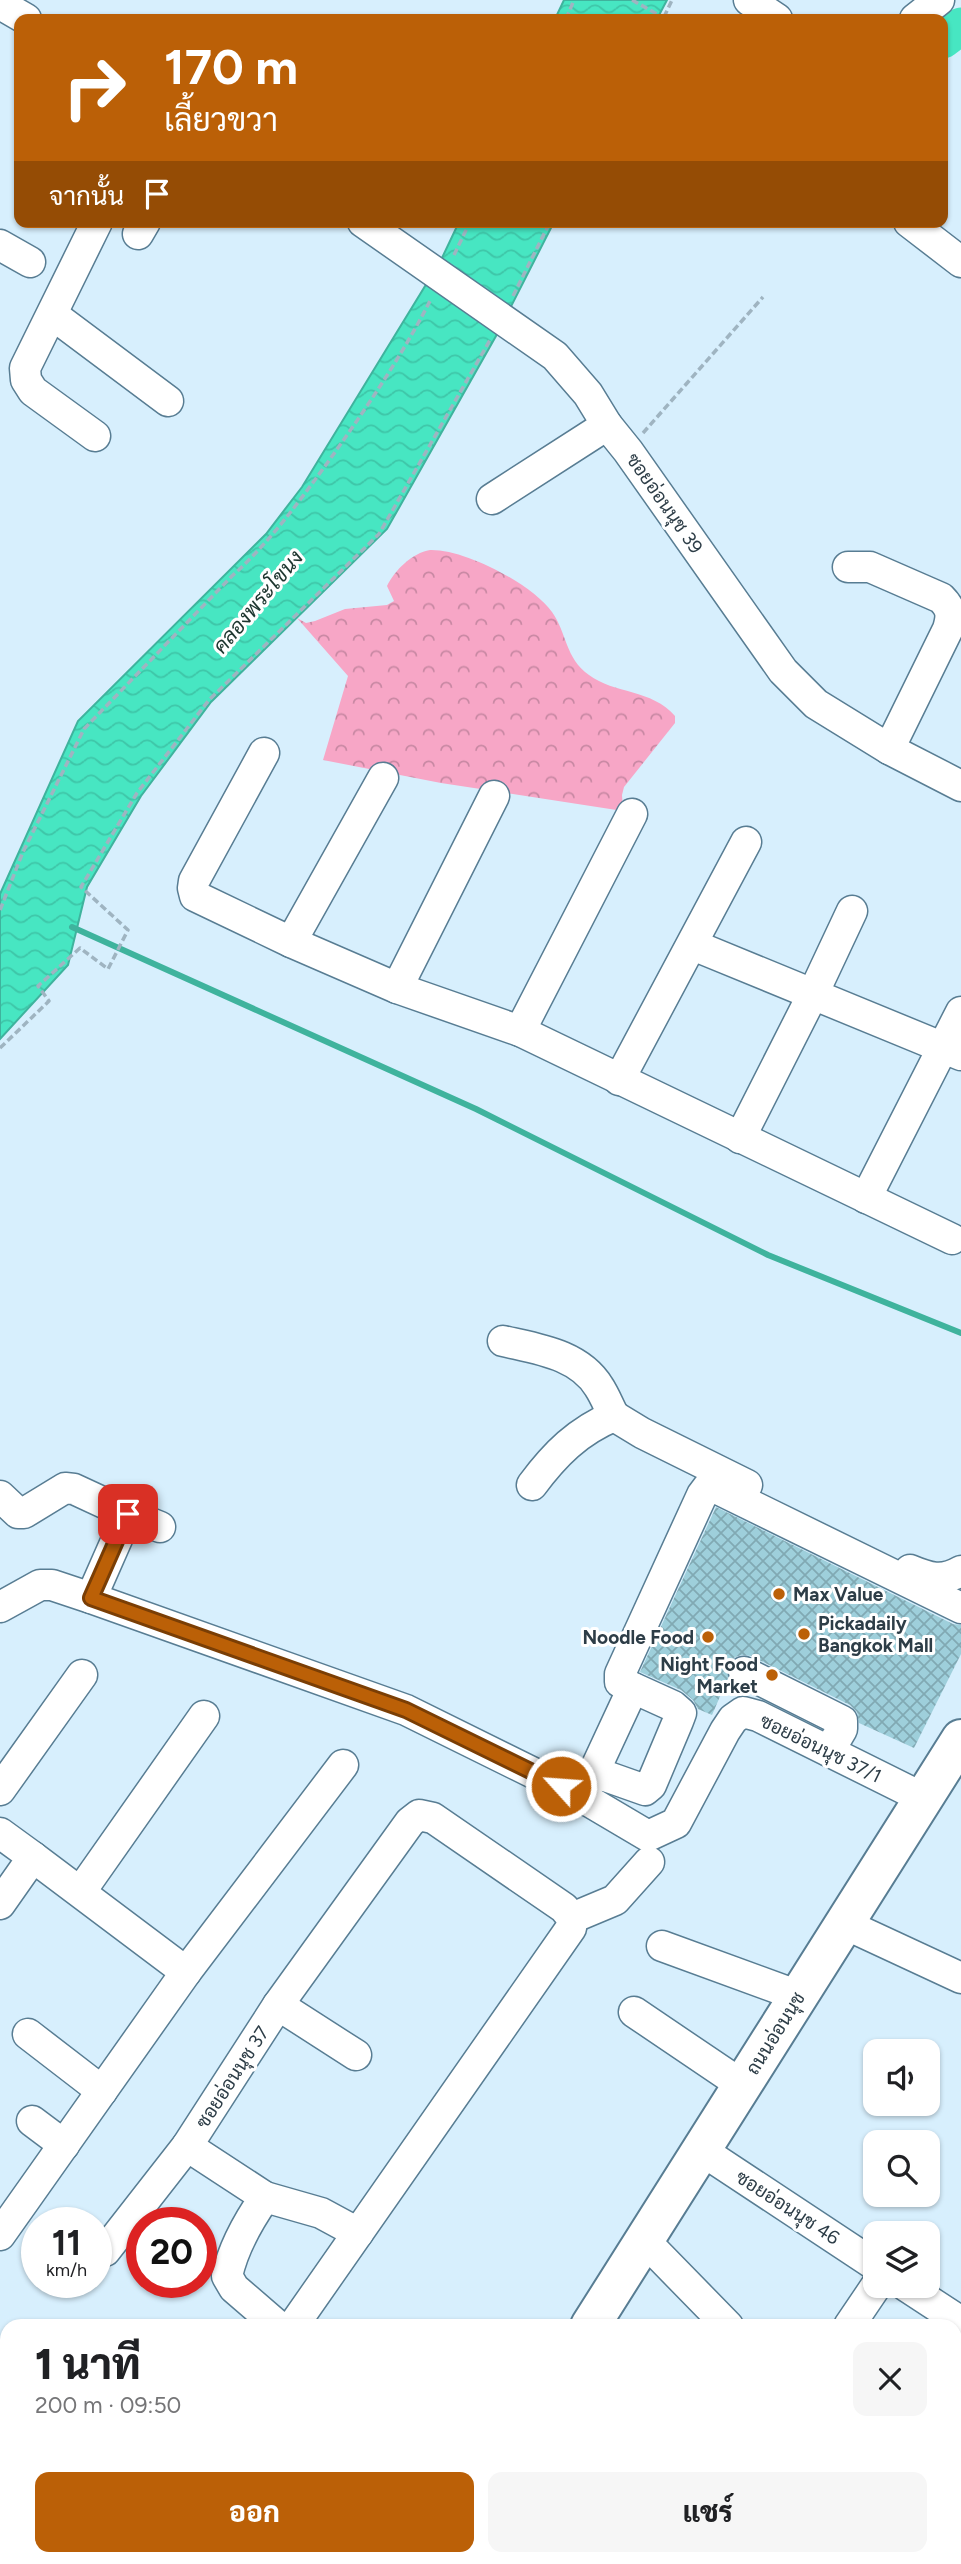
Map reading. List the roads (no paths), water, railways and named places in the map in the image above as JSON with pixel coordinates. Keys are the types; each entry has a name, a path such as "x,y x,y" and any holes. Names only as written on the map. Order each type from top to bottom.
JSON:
{"main road":[{"name":"ถนนอ่อนนุช","path":"709,2155 742,2085 799,1996 854,1927 923,1798 961,1739"},
{"name":"ถนนอ่อนนุช","path":"595,2319 651,2247 854,1927 961,1776"},
{"name":"ถนนอ่อนนุช","path":"616,2319 651,2247"}],"street":[{"path":"749,0 770,14"},
{"path":"0,4 17,14"},
{"path":"94,228 25,368 26,380 33,391 95,436"},
{"name":"ซอยอ่อนนุช 39","path":"371,228 555,356 588,394 607,425 783,671 816,705 889,749 961,786"},
{"path":"917,228 961,262"},
{"path":"0,245 30,262"},
{"path":"52,315 168,401"},
{"path":"492,499 607,425"},
{"path":"848,567 870,568 941,598 952,614 948,629 889,749"},
{"path":"264,753 194,881 192,888 195,896 397,988 520,1031 951,1239"},
{"path":"291,942 383,778"},
{"path":"397,988 494,796"},
{"path":"520,1031 632,814"},
{"path":"619,1080 746,842"},
{"path":"740,1138 852,911"},
{"path":"692,945 951,1051"},
{"path":"866,1198 951,1051 961,1012"},
{"path":"503,1341 556,1353 574,1363 599,1386 614,1416 642,1433 746,1483 762,1503 799,1524 930,1578 948,1579 961,1572"},
{"path":"532,1485 549,1461 588,1428 614,1416"},
{"path":"633,1688 588,1784 645,1790 651,1784 681,1713 673,1706 620,1682 620,1674 708,1487 720,1490 961,1608"},
{"path":"0,1496 18,1513 24,1513 59,1491 70,1488 160,1527"},
{"path":"91,1598 128,1514"},
{"name":"ซอยอ่อนนุช 37/1","path":"0,1607 40,1585 91,1598 406,1710 588,1784 648,1836 676,1823 725,1731 733,1719 743,1712 758,1716 923,1798"},
{"path":"744,1672 842,1721 842,1729 829,1751"},
{"path":"0,1790 82,1675"},
{"path":"81,1891 204,1716"},
{"path":"0,2235 186,1972 342,1765"},
{"name":"ซอยอ่อนนุช 37","path":"358,2233 321,2213 265,2197 187,2146 278,2005 410,1822 419,1815 433,1818 564,1908 572,1918"},
{"path":"0,1833 186,1972"},
{"path":"0,1903 33,1857"},
{"path":"298,2319 571,1928 572,1918 615,1900 649,1862"},
{"path":"854,1927 961,1978"},
{"path":"662,1946 799,1996"},
{"path":"278,2005 356,2055"},
{"path":"634,2012 742,2085"},
{"path":"29,2034 102,2091"},
{"path":"32,2121 64,2145"},
{"path":"112,2242 187,2146"},
{"name":"ซอยอ่อนนุช 46","path":"709,2155 863,2257"},
{"path":"261,2319 227,2276 251,2218 265,2197"},
{"path":"651,2247 721,2319"},
{"path":"854,2319 868,2298"},
{"path":"924,2298 956,2319"}],"water":[{"path":"564,0 667,0 660,14 557,14"},
{"name":"คลองพระโขนง","path":"456,228 551,228 496,336 387,529 211,702 141,796 87,887 68,965 0,1039 0,894 78,721 266,534 302,487 441,260"}],"waterway":[{"path":"948,36 961,26"},
{"path":"72,927 476,1109 768,1255 961,1333"}],"place":[{"name":"Max Value","path":"779,1594"},
{"name":"Pickadaily Bangkok Mall","path":"804,1634"},
{"name":"Noodle Food","path":"708,1637"},
{"name":"Night Food Market","path":"772,1675"}]}
